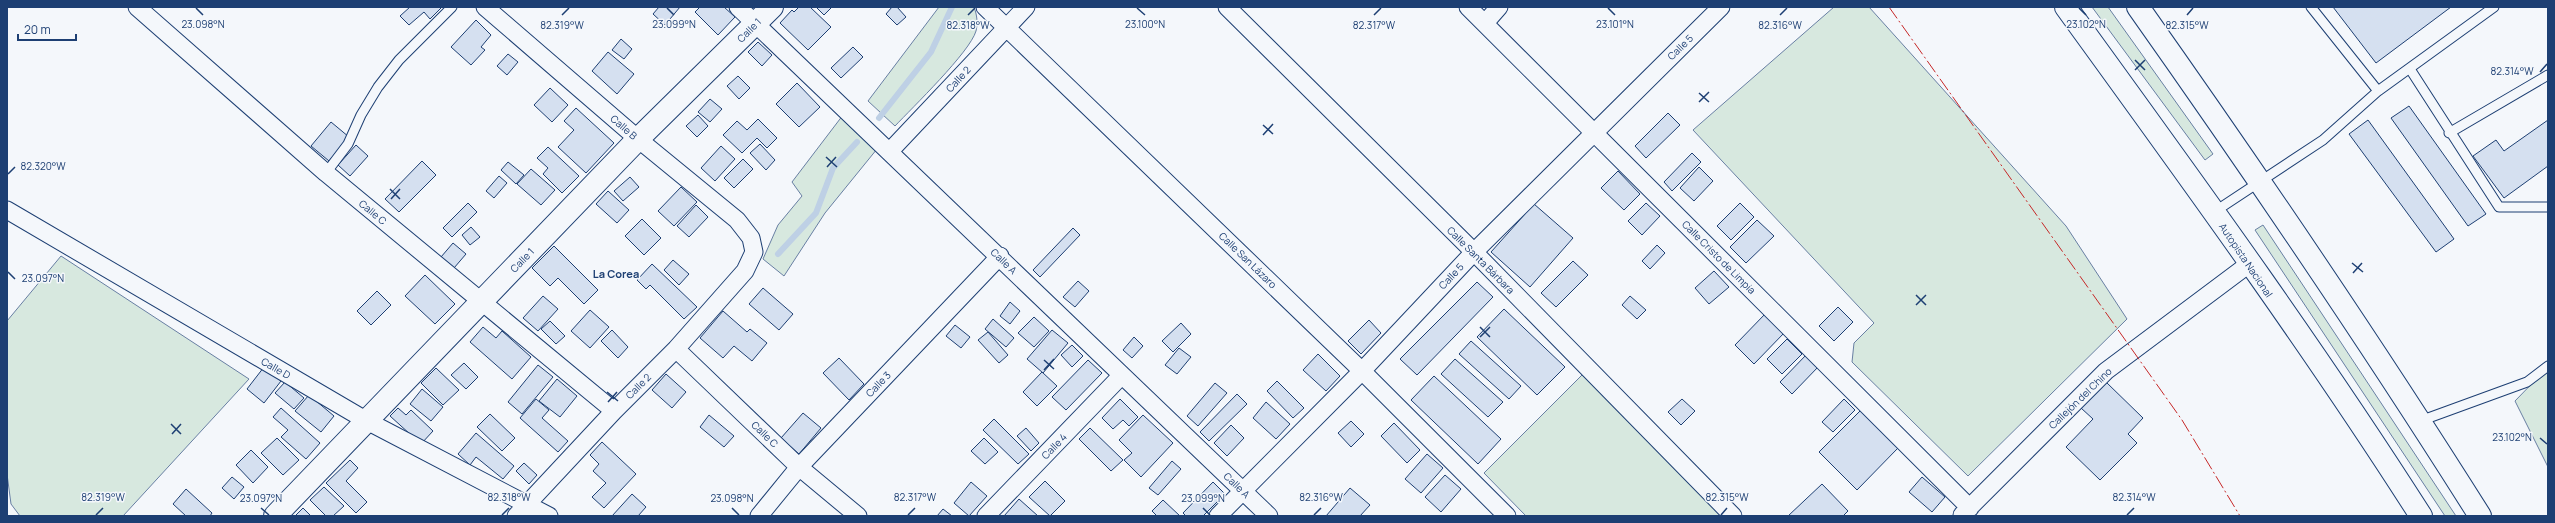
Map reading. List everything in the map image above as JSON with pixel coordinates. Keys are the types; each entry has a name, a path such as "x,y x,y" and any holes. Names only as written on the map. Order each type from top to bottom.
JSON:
{"main road":[{"name":"Calle 1","path":"274,516 638,139 772,7"},
{"name":"Autopista Nacional","path":"2066,7 2214,212 2386,462 2421,516"},
{"path":"2138,7 2261,181 2420,421 2480,516"}],"street":[{"name":"Calle C","path":"137,7 326,173 614,410"},
{"name":"Calle B","path":"485,7 638,139 737,220 751,238 754,252"},
{"name":"Calle A","path":"738,7 1000,256 1269,516"},
{"name":"Calle San Lázaro","path":"985,7 1362,370 1507,516"},
{"name":"Calle 2","path":"890,151 1026,7"},
{"name":"Calle Santa Bárbara","path":"1227,7 1474,252 1733,516"},
{"name":"Calle Cristo de Limpia","path":"1468,7 1593,131 1966,512"},
{"path":"1485,23 1499,7"},
{"name":"Calle 5","path":"1218,516 1362,370 1474,252 1593,131 1721,7"},
{"name":"Calle D","path":"7,210 367,420 528,503 550,516"},
{"name":"Calle 2","path":"516,516 614,410 676,349 745,271 754,252"},
{"name":"Calle 3","path":"759,516 799,467 1000,256"},
{"name":"Callejón del Chino","path":"1966,512 2106,371 2249,264"},
{"name":"Calle C","path":"676,349 799,467 858,516"},
{"name":"Calle 4","path":"986,516 1122,375"}],"lane":[{"path":"326,173 348,144 361,115 378,87 399,60 452,7"},
{"path":"2311,7 2378,91"},
{"path":"2214,212 2323,140 2378,91 2494,7"},
{"path":"2410,69 2449,133 2499,207 2548,207"},
{"path":"2449,133 2548,75"},
{"path":"2420,421 2527,382 2548,366"}],"shaded area":[{"path":"939,7 974,7 977,19 976,31 952,66 895,126 868,101"},
{"path":"1834,7 1869,7 2066,226 2127,319 1968,476 1852,362 1854,343 1874,323 1693,130"},
{"path":"2092,7 2108,7 2213,154 2205,160"},
{"path":"843,115 877,149 825,213 784,276 763,259 778,225 802,196 792,182"},
{"path":"2263,225 2456,516 2445,516 2255,230"},
{"path":"61,256 249,379 123,516 20,516 11,504 7,474 7,321"},
{"path":"2548,367 2548,467 2515,401"},
{"path":"1583,374 1721,516 1526,516 1484,473"}],"building":[{"path":"410,7 442,7 430,19 424,12 409,25 400,16"},
{"path":"659,7 680,7 665,25 653,14"},
{"path":"700,7 724,7 735,17 718,35 695,12"},
{"path":"799,7 810,7 831,27 808,50 780,23 792,10 794,12"},
{"path":"816,7 832,7 824,15"},
{"path":"892,7 897,7 906,17 897,25 886,14"},
{"path":"2333,7 2451,7 2376,63"},
{"path":"476,20 491,35 481,47 485,50 471,65 451,47"},
{"path":"621,39 632,49 624,59 612,50"},
{"path":"758,42 772,55 762,66 748,52"},
{"path":"853,47 863,57 841,78 831,68"},
{"path":"608,52 634,74 617,94 592,71"},
{"path":"508,54 518,62 507,75 497,66"},
{"path":"738,76 750,88 739,99 727,86"},
{"path":"797,83 820,107 799,127 776,104"},
{"path":"550,88 568,105 552,122 534,105"},
{"path":"710,99 722,109 710,122 698,112"},
{"path":"2409,106 2486,214 2468,226 2391,118"},
{"path":"576,108 614,143 586,173 558,147 574,130 564,121"},
{"path":"1668,113 1680,125 1646,158 1635,146"},
{"path":"698,115 708,126 697,137 686,126"},
{"path":"758,119 777,138 767,148 757,138 742,153 723,135 737,121 747,130"},
{"path":"2368,120 2454,239 2436,252 2349,134"},
{"path":"2548,120 2548,166 2504,198 2473,156 2496,140 2504,151"},
{"path":"331,122 349,137 329,161 311,146"},
{"path":"760,144 775,160 766,170 750,153"},
{"path":"356,145 368,156 350,176 338,165"},
{"path":"721,146 735,159 715,181 701,168"},
{"path":"548,147 579,176 562,193 543,174 548,168 537,158"},
{"path":"1692,153 1701,162 1672,191 1664,182"},
{"path":"743,159 753,169 734,188 724,178"},
{"path":"422,161 436,175 399,212 385,199"},
{"path":"508,162 524,175 516,184 501,170"},
{"path":"1699,167 1713,181 1694,201 1680,188"},
{"path":"531,169 555,190 541,205 517,184"},
{"path":"1618,171 1640,194 1624,210 1601,188"},
{"path":"499,176 507,183 494,198 486,191"},
{"path":"630,177 639,187 623,201 614,191"},
{"path":"681,187 697,202 674,226 658,211"},
{"path":"608,191 629,210 617,223 596,204"},
{"path":"468,203 477,212 452,237 443,228"},
{"path":"1646,203 1660,216 1642,235 1628,221"},
{"path":"1740,203 1754,217 1731,240 1717,226"},
{"path":"1534,204 1573,238 1530,287 1491,252"},
{"path":"696,205 708,217 689,237 677,226"},
{"path":"642,219 661,238 644,255 625,236"},
{"path":"1757,220 1774,236 1746,263 1730,247"},
{"path":"471,227 480,237 470,245 462,235"},
{"path":"1073,228 1080,235 1040,277 1033,270"},
{"path":"453,243 466,254 454,268 441,257"},
{"path":"1657,245 1665,253 1650,269 1642,261"},
{"path":"554,246 598,290 584,304 558,278 550,286 532,268"},
{"path":"673,260 689,274 679,285 664,270"},
{"path":"1573,261 1588,275 1556,307 1541,293"},
{"path":"652,264 697,307 684,319 650,285 646,289 637,280"},
{"path":"1714,271 1729,287 1709,304 1695,288"},
{"path":"425,275 455,304 435,324 405,296"},
{"path":"1078,281 1089,291 1075,307 1063,297"},
{"path":"1477,282 1493,297 1417,375 1400,359"},
{"path":"763,288 793,314 779,330 749,304"},
{"path":"377,291 391,305 371,325 357,311"},
{"path":"543,296 558,309 538,331 523,318"},
{"path":"1630,296 1646,310 1637,319 1622,305"},
{"path":"1010,302 1020,311 1010,324 1000,316"},
{"path":"1838,307 1853,322 1834,341 1819,326"},
{"path":"1504,309 1565,367 1537,395 1477,337"},
{"path":"590,310 609,327 590,348 571,331"},
{"path":"723,311 747,332 750,329 767,343 752,361 734,346 723,358 700,338"},
{"path":"1766,313 1785,332 1754,364 1735,345"},
{"path":"1034,317 1049,331 1034,347 1018,333"},
{"path":"993,319 1014,338 1006,347 985,329"},
{"path":"1369,320 1381,333 1361,354 1348,341"},
{"path":"550,321 565,336 556,344 541,329"},
{"path":"1181,323 1191,334 1173,352 1162,341"},
{"path":"955,325 970,337 961,348 946,336"},
{"path":"483,327 496,338 502,331 531,357 512,379 470,342"},
{"path":"612,330 628,347 618,358 601,341"},
{"path":"1052,330 1068,343 1043,373 1027,359"},
{"path":"988,332 1008,355 999,363 978,340"},
{"path":"1134,337 1143,346 1132,358 1123,350"},
{"path":"1787,339 1802,354 1782,374 1767,359"},
{"path":"1471,341 1521,386 1509,399 1459,354"},
{"path":"1072,345 1083,356 1072,367 1061,355"},
{"path":"1179,348 1191,357 1177,374 1165,365"},
{"path":"1318,354 1340,376 1326,391 1303,370"},
{"path":"1807,354 1819,366 1792,394 1780,382"},
{"path":"839,358 864,384 849,400 823,373"},
{"path":"1455,359 1503,402 1488,417 1441,374"},
{"path":"1088,360 1102,373 1066,410 1052,397"},
{"path":"464,363 478,377 466,389 451,375"},
{"path":"538,365 553,377 522,414 508,402"},
{"path":"264,367 281,381 264,403 247,389"},
{"path":"436,368 459,390 443,405 421,383"},
{"path":"1042,372 1057,386 1037,406 1023,392"},
{"path":"666,374 686,392 672,408 652,390"},
{"path":"1434,376 1501,439 1478,464 1411,400"},
{"path":"557,379 577,396 560,417 539,401"},
{"path":"1277,381 1304,408 1293,418 1267,391"},
{"path":"285,382 304,398 294,409 275,393"},
{"path":"2106,382 2143,418 2128,434 2137,443 2100,480 2066,447 2093,419 2081,408"},
{"path":"1215,383 1227,393 1198,426 1187,416"},
{"path":"422,389 443,407 431,421 410,404"},
{"path":"1237,394 1247,404 1209,441 1200,432"},
{"path":"309,395 334,416 321,432 295,411"},
{"path":"536,399 549,410 542,418 568,441 558,452 520,418"},
{"path":"1120,399 1138,417 1129,426 1123,420 1113,429 1102,418"},
{"path":"1682,399 1695,411 1681,425 1668,412"},
{"path":"1844,399 1855,410 1833,432 1822,422"},
{"path":"1266,402 1290,424 1276,439 1253,418"},
{"path":"281,408 320,443 306,459 281,437 288,430 273,417"},
{"path":"398,408 406,415 411,410 433,431 421,444 390,416"},
{"path":"1861,410 1898,448 1857,490 1819,452"},
{"path":"803,413 821,428 799,454 781,438"},
{"path":"490,414 515,438 502,451 477,427"},
{"path":"709,415 734,436 724,447 700,427"},
{"path":"1143,415 1173,443 1141,477 1124,460 1132,453 1119,440"},
{"path":"994,419 1029,454 1018,464 983,430"},
{"path":"1351,421 1364,434 1351,447 1338,433"},
{"path":"1394,423 1420,450 1407,463 1381,436"},
{"path":"1231,425 1244,438 1227,456 1214,443"},
{"path":"1026,428 1039,443 1031,451 1017,436"},
{"path":"1090,428 1123,460 1111,471 1079,439"},
{"path":"476,433 514,466 503,479 476,457 470,465 458,454"},
{"path":"277,438 299,460 283,475 261,453"},
{"path":"984,438 998,452 985,464 971,451"},
{"path":"602,442 636,474 604,508 592,497 606,483 593,471 599,464 590,455"},
{"path":"251,450 268,467 253,483 236,465"},
{"path":"1427,454 1443,468 1421,493 1405,479"},
{"path":"350,460 358,468 346,481 367,502 356,513 326,483"},
{"path":"1172,461 1181,469 1158,495 1149,488"},
{"path":"524,463 537,475 529,484 516,471"},
{"path":"1445,475 1461,489 1441,512 1425,497"},
{"path":"232,477 244,487 234,499 222,488"},
{"path":"1922,477 1945,497 1932,512 1909,492"},
{"path":"1045,481 1065,501 1050,516 1029,497"},
{"path":"971,482 987,496 969,516 954,503"},
{"path":"1213,482 1225,494 1203,516 1186,516 1183,513"},
{"path":"1822,484 1848,511 1843,516 1788,516"},
{"path":"324,487 344,506 333,516 326,516 310,500"},
{"path":"1350,488 1370,505 1360,516 1326,516"},
{"path":"186,489 212,513 210,516 186,516 173,504"},
{"path":"632,494 646,507 638,516 612,516"},
{"path":"1019,499 1038,516 1004,516"},
{"path":"1163,500 1180,516 1157,516 1152,511"},
{"path":"303,508 311,516 295,516"},
{"path":"943,509 952,516 937,516"}],"waterway":[{"path":"879,118 931,52 952,7"},
{"path":"778,254 816,213 833,168 857,142"}],"power":[{"path":"1889,7 2182,420 2240,516"}],"district":[{"name":"La Corea","path":"616,274"}]}
